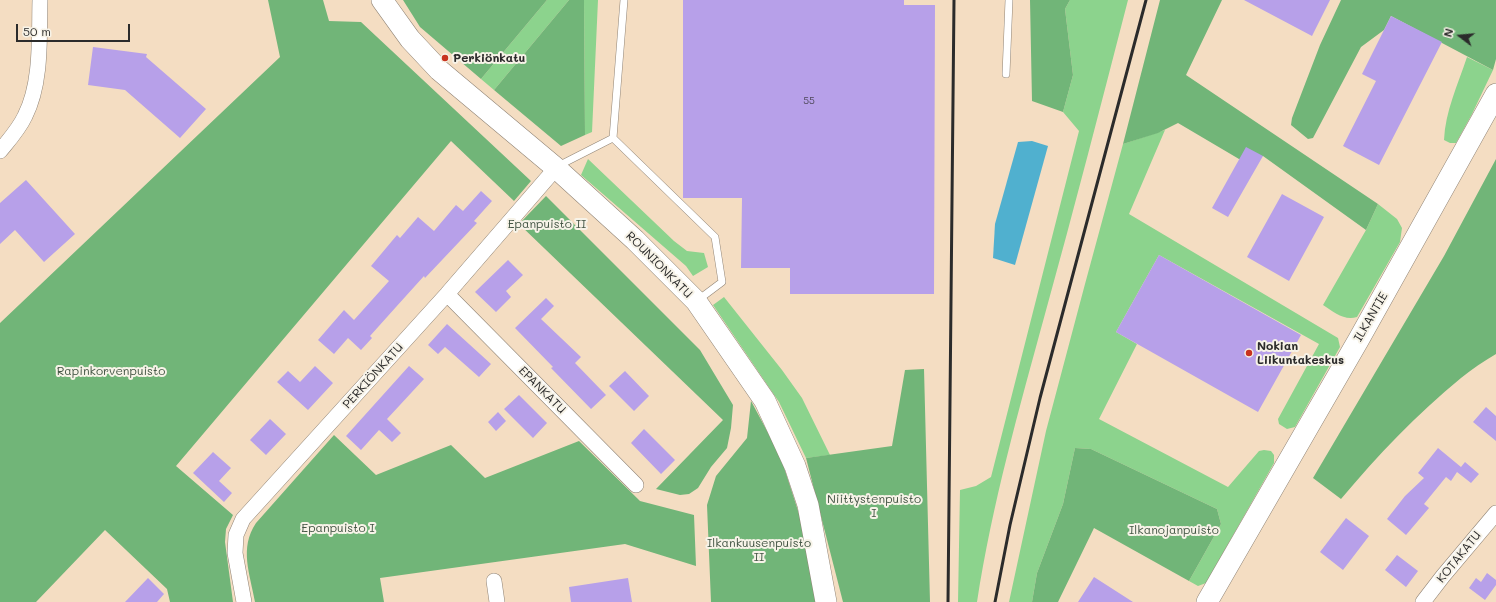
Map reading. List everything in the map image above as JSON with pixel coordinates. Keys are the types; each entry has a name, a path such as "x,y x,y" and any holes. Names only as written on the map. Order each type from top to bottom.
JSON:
{"main road":[{"name":"ROUNIONKATU","path":"382,0 410,39 439,70 556,168 635,240 696,302 765,401 795,466 808,505 826,602"},
{"name":"ILKANTIE","path":"1208,602 1359,339 1496,94"}],"street":[{"path":"0,151 25,116 32,98 39,53 40,0"},
{"name":"PERKIÖNKATU","path":"244,602 235,553 236,535 243,519 447,294 556,168"},
{"name":"EPANKATU","path":"447,294 636,485"},
{"name":"KOTAKATU","path":"1423,602 1496,513"},
{"path":"494,581 497,602"}],"lane":[{"path":"613,138 624,0"},
{"path":"1006,74 1009,0"},
{"path":"556,168 613,138"},
{"path":"613,138 715,237 722,282 696,302"}],"green space":[{"name":"Rapinkorvenpuisto","path":"268,0 323,0 329,21 361,22 531,181 514,201 451,141 176,466 233,515 226,529 225,542 233,602 170,602 167,589 105,530 36,602 0,602 0,323 280,57"},
{"path":"403,0 547,0 481,79 420,27"},
{"path":"547,0 569,0 494,90 481,79"},
{"path":"569,0 584,0 585,135 561,146 494,90"},
{"path":"584,0 598,0 592,132 585,135"},
{"path":"1030,0 1070,0 1065,9 1073,75 1063,112 1032,101"},
{"path":"1070,0 1128,0 1007,457 990,529 977,602 958,602 960,490 976,486 991,477 1079,131 1063,112 1073,75 1065,9"},
{"path":"1160,0 1222,0 1186,75 1378,204 1366,230 1263,156 1239,159 1178,123 1158,133 1123,144"},
{"path":"1341,0 1496,0 1496,59 1493,70 1391,16 1384,30 1361,47 1313,138 1308,139 1291,125 1292,118 1320,45"},
{"path":"1467,57 1493,70 1456,143 1450,143 1444,140 1447,119 1452,98"},
{"path":"1165,130 1129,214 1338,338 1340,347 1295,427 1287,429 1279,424 1278,419 1319,344 1159,255 1116,332 1137,344 1099,419 1228,487 1259,451 1271,451 1274,455 1274,463 1206,583 1198,586 1189,581 1221,524 1217,509 1091,449 1075,448 1063,504 1037,573 1032,602 1009,602 1046,431 1123,144"},
{"path":"588,159 674,241 687,251 704,253 708,267 693,276 686,266 581,175"},
{"path":"1496,159 1496,354 1465,375 1429,406 1384,451 1341,499 1313,478 1444,256"},
{"name":"Epanpuisto II","path":"546,196 700,350 733,405 727,448 711,467 698,488 689,494 680,495 656,489 723,420 519,224"},
{"path":"1378,204 1397,219 1402,228 1400,242 1357,317 1343,317 1323,305 1366,230"},
{"path":"724,297 782,370 802,398 830,455 806,458 779,402 713,305"},
{"name":"Niittystenpuisto I","path":"924,369 930,602 843,602 806,458 892,446 905,370"},
{"name":"Ilkankuusenpuisto II","path":"751,401 780,455 812,554 819,602 711,602 707,505 716,476 747,438"},
{"name":"Epanpuisto I","path":"334,435 376,475 451,445 485,478 579,441 640,501 694,515 696,566 625,544 380,578 384,602 255,602 247,561 248,542 251,532 256,523"},
{"name":"Ilkanojanpuisto","path":"1075,448 1091,449 1217,509 1221,524 1189,581 1094,528 1058,602 1032,602 1037,573 1063,504"}],"water":[{"path":"1032,141 1048,146 1015,265 993,258 995,224 1018,142"}],"building":[{"path":"683,0 904,0 904,5 935,5 934,294 790,294 790,268 741,268 742,198 683,198"},
{"path":"1244,0 1330,0 1312,36"},
{"path":"1391,16 1442,42 1379,165 1343,146 1376,81 1362,74"},
{"path":"93,47 147,54 146,57 206,109 180,138 125,90 88,85"},
{"path":"1246,147 1263,156 1228,217 1212,208"},
{"path":"26,180 75,234 44,262 15,230 0,244 0,203"},
{"path":"481,191 492,201 474,221 477,223 425,278 424,276 370,336 372,338 361,350 348,338 334,354 318,340 344,310 354,320 389,281 371,266 397,235 400,238 418,217 434,231 456,205 463,211"},
{"path":"1282,194 1324,217 1289,281 1247,257"},
{"path":"1159,255 1301,335 1258,412 1116,332"},
{"path":"508,260 523,275 506,291 511,297 496,312 475,292"},
{"path":"546,298 554,306 541,319 581,357 575,363 606,395 591,409 515,328"},
{"path":"447,324 491,364 479,377 445,347 438,354 428,345"},
{"path":"315,366 333,383 308,410 277,382 288,371 300,382"},
{"path":"409,366 424,379 387,419 401,433 392,442 379,430 361,450 346,436"},
{"path":"625,371 649,396 634,411 609,386"},
{"path":"519,395 547,423 533,438 504,409"},
{"path":"1486,407 1496,416 1496,441 1473,422"},
{"path":"498,412 506,421 496,431 488,422"},
{"path":"270,419 286,434 266,455 250,440"},
{"path":"644,429 675,460 661,474 631,443"},
{"path":"1438,448 1461,467 1465,462 1479,474 1471,483 1457,472 1451,481 1446,477 1424,504 1429,508 1406,535 1387,519 1405,496 1424,478 1418,473"},
{"path":"213,452 231,468 219,481 232,493 224,502 193,473"},
{"path":"1346,518 1369,536 1343,570 1320,552"},
{"path":"1397,555 1418,571 1406,587 1385,570"},
{"path":"1487,573 1496,580 1496,585 1485,600 1469,588 1476,578 1481,582"},
{"path":"1094,577 1133,602 1078,602"},
{"path":"148,578 164,594 157,602 125,602"},
{"path":"628,578 632,602 571,602 569,587"}],"railway":[{"path":"948,602 954,0"},
{"path":"995,602 1010,525 1040,398 1146,0"}],"place":[{"name":"Perkiönkatu","path":"445,58"},
{"name":"Nokian Liikuntakeskus","path":"1249,353"}]}
